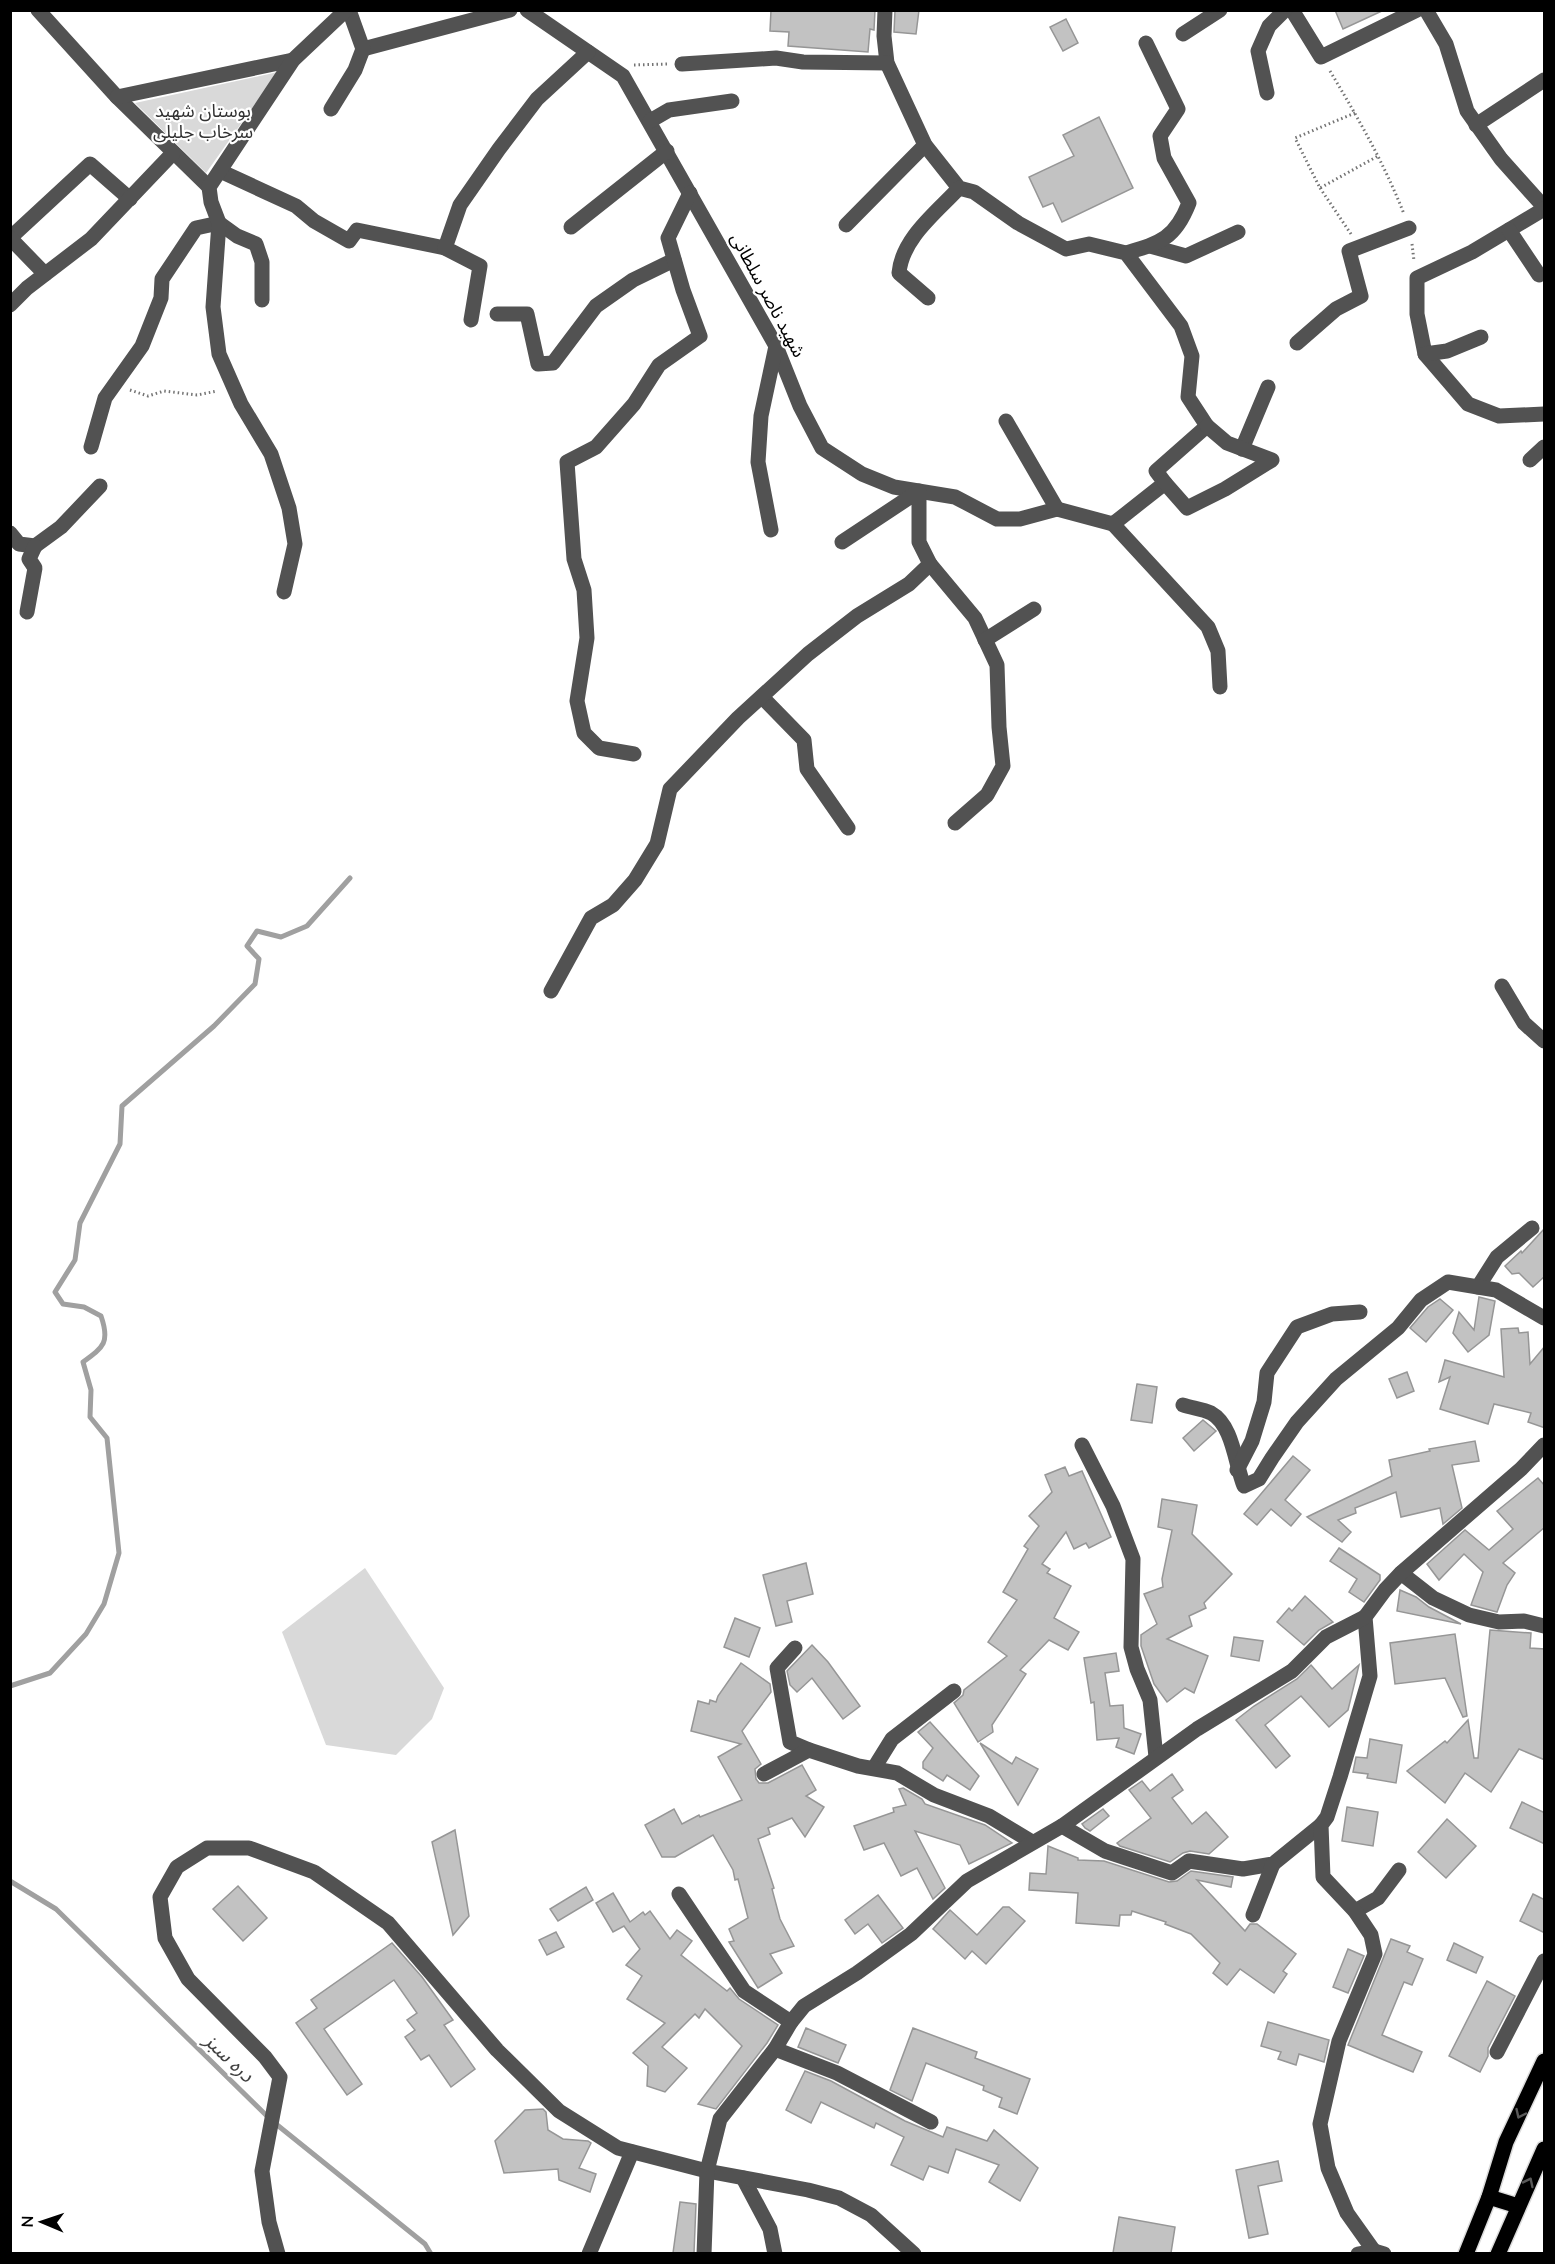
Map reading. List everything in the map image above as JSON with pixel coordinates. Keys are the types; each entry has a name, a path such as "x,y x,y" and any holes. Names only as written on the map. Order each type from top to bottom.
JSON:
{"main road":[{"path":"1466,2253 1489,2197 1506,2142 1545,2061"},
{"path":"1498,2253 1545,2149"},
{"path":"1489,2197 1518,2206"}],"street":[{"path":"38,10 117,97 209,187 211,202 219,223 213,308 219,354 241,404 271,454 289,508 295,544 284,592"},
{"path":"209,187 293,60 348,10 363,49 356,70 331,109"},
{"path":"363,49 510,10"},
{"name":"شهید ناصر سلطانی","path":"526,10 623,76 776,346 800,406 822,448 862,474 894,487 955,497 998,519 1020,519 1057,508"},
{"path":"885,10 886,63 925,145 959,188 974,192 1018,223 1066,249 1089,244 1126,253 1150,246 1173,233 1189,203 1164,158 1160,136 1179,109 1146,43"},
{"path":"1183,34 1220,10"},
{"path":"1267,93 1258,51 1269,26 1284,10"},
{"path":"1292,10 1321,57 1417,10"},
{"path":"1426,10 1446,44 1467,111 1501,159 1545,208 1472,252 1417,278 1417,314 1425,354 1468,404 1499,416 1545,414"},
{"path":"445,248 460,205 499,149 537,99 588,52"},
{"path":"682,64 776,58 803,62 886,63"},
{"path":"117,97 293,60"},
{"path":"1476,124 1545,80"},
{"path":"650,122 669,110 732,101"},
{"path":"846,225 925,145"},
{"path":"571,227 667,151"},
{"path":"10,305 45,274 91,239 173,153"},
{"path":"45,274 10,238 90,164 130,199"},
{"path":"220,171 296,206 314,221 349,241 357,230 445,248 480,266 471,320"},
{"path":"928,298 899,273 900,260 915,235 959,188"},
{"path":"634,754 599,748 584,733 577,700 587,638 584,590 574,559 567,462 596,447 634,404 659,365 700,336 668,238 690,193"},
{"path":"91,447 105,398 142,346 161,298 162,279 196,228 219,223 237,236 256,244 262,262 262,300"},
{"path":"1297,343 1336,309 1361,296 1349,251 1409,228"},
{"path":"1509,230 1539,275"},
{"path":"1150,246 1186,255 1238,232"},
{"path":"1126,253 1181,326 1192,356 1188,397 1207,426 1227,443 1272,460 1225,489 1187,508 1156,471 1207,426"},
{"path":"496,314 527,314 538,364 553,363 596,306 633,280 674,260"},
{"path":"1425,354 1447,351 1481,337"},
{"path":"771,530 759,462 761,416 776,346"},
{"path":"1242,449 1268,387"},
{"path":"1006,421 1057,508 1113,524 1208,627 1218,651 1220,687"},
{"path":"1530,460 1545,447"},
{"path":"1113,524 1165,483"},
{"path":"27,612 35,567 29,559 35,546 61,526 100,486"},
{"path":"842,542 919,491"},
{"path":"919,491 919,542 930,564 975,618 997,665 1003,766 987,795 955,823"},
{"path":"10,532 19,544 35,546"},
{"path":"551,991 591,918 613,905 635,880 657,844 670,789 808,654 857,616 909,584 930,564"},
{"path":"986,640 1034,609"},
{"path":"762,697 804,740 807,769 848,828"},
{"path":"1502,986 1524,1023 1545,1041"},
{"path":"1478,1287 1497,1257 1532,1228"},
{"path":"1183,1405 1212,1414 1228,1431 1237,1470 1244,1486 1259,1479 1297,1422 1336,1379 1398,1328 1421,1300 1448,1282 1496,1290 1545,1318"},
{"path":"1237,1470 1252,1442 1264,1402 1266,1373 1297,1327 1332,1314 1360,1312"},
{"path":"1082,1445 1113,1506 1132,1559 1131,1647 1150,1700 1156,1757"},
{"path":"704,2253 707,2171 720,2119 775,2049 791,2022 804,2006 857,1973 911,1934 967,1881 1062,1826 1197,1729 1292,1671 1326,1637 1365,1617 1401,1574 1521,1469 1545,1445"},
{"path":"1401,1574 1433,1598 1469,1615 1499,1622 1524,1621 1545,1626"},
{"path":"1252,1915 1273,1864 1321,1825 1327,1817 1370,1676 1365,1617"},
{"path":"795,1648 777,1668 790,1742 858,1766 897,1773 934,1795 989,1816 1032,1842"},
{"path":"874,1768 892,1739 954,1691"},
{"path":"764,1774 809,1750"},
{"path":"1321,1825 1323,1877 1355,1911 1371,1935 1375,1954 1339,2041 1320,2124 1328,2168 1347,2213 1379,2252"},
{"path":"1062,1826 1105,1851 1172,1873 1189,1861 1243,1869 1273,1864"},
{"path":"278,2253 269,2222 262,2171 279,2077 265,2057 188,1979 165,1938 160,1897 177,1867 207,1848 249,1848 314,1872 388,1923 497,2050 559,2111 618,2148 707,2171 839,2198 871,2215 914,2253"},
{"path":"1355,1911 1377,1898 1399,1870"},
{"path":"679,1894 744,1991 791,2022"},
{"path":"1497,2052 1545,1960"},
{"path":"775,2049 837,2073 931,2122"},
{"path":"589,2253 632,2152"},
{"path":"743,2178 771,2229 775,2253"},
{"path":"1358,2253 1379,2252"}],"path":[{"path":"1321,57 1355,113 1390,180 1409,228 1417,278"},
{"path":"623,76 632,65 682,64"},
{"path":"1355,113 1295,138 1320,188 1360,247"},
{"path":"1320,188 1378,156"},
{"path":"114,385 148,396 164,391 197,395 234,387"}],"green space":[{"name":"بوستان شهید سرخاب جلیلی","path":"278,72 206,173 135,103"},
{"path":"365,1568 444,1688 432,1719 396,1755 326,1745 282,1632"}],"building":[{"path":"771,10 875,10 874,30 870,29 868,52 788,46 789,32 770,31"},
{"path":"895,10 919,10 916,34 894,32"},
{"path":"1335,10 1384,10 1343,29"},
{"path":"1066,19 1078,43 1063,51 1050,27"},
{"path":"1099,117 1133,188 1062,222 1053,203 1043,207 1029,177 1074,156 1063,135"},
{"path":"1545,1228 1545,1276 1533,1287 1519,1273 1512,1274 1505,1266 1521,1251 1522,1253"},
{"path":"1479,1297 1495,1301 1489,1335 1468,1352 1453,1333 1459,1312 1474,1330"},
{"path":"1440,1299 1453,1310 1426,1342 1410,1328 1428,1307"},
{"path":"1518,1328 1519,1333 1528,1332 1530,1364 1545,1346 1545,1428 1528,1422 1531,1413 1494,1404 1488,1424 1440,1409 1450,1377 1439,1382 1445,1360 1504,1377 1501,1329"},
{"path":"1407,1372 1414,1391 1397,1398 1389,1379"},
{"path":"1137,1384 1157,1387 1152,1423 1131,1420"},
{"path":"1203,1420 1216,1431 1194,1451 1183,1438"},
{"path":"1475,1441 1479,1461 1452,1465 1462,1508 1443,1524 1440,1508 1401,1517 1396,1492 1355,1508 1356,1513 1338,1520 1351,1532 1342,1542 1307,1517 1392,1476 1389,1460 1430,1451 1429,1449"},
{"path":"1293,1456 1310,1470 1285,1500 1301,1514 1291,1526 1271,1509 1257,1525 1244,1514"},
{"path":"1065,1467 1069,1476 1082,1471 1111,1537 1089,1548 1086,1543 1074,1549 1066,1532 1042,1564 1050,1569 1047,1573 1071,1586 1054,1618 1079,1632 1068,1650 1049,1640 1020,1670 1026,1674 992,1725 993,1732 978,1742 954,1703 963,1695 964,1690 1007,1656 988,1642 1017,1600 1003,1592 1028,1549 1024,1546 1039,1526 1029,1516 1052,1492 1045,1475"},
{"path":"1538,1478 1545,1486 1545,1527 1503,1563 1515,1573 1507,1585 1497,1612 1471,1605 1483,1572 1464,1554 1439,1580 1427,1564 1465,1530 1489,1550 1513,1529 1497,1511"},
{"path":"1162,1499 1197,1505 1192,1534 1232,1574 1204,1603 1206,1608 1189,1616 1192,1626 1167,1639 1208,1656 1194,1693 1185,1688 1167,1702 1154,1684 1141,1646 1141,1635 1157,1624 1144,1594 1163,1587 1162,1579 1172,1530 1158,1527"},
{"path":"1339,1548 1380,1575 1380,1580 1364,1602 1349,1592 1357,1579 1330,1561"},
{"path":"806,1563 813,1594 787,1601 792,1622 776,1626 763,1575"},
{"path":"1400,1590 1416,1597 1429,1607 1461,1624 1397,1611"},
{"path":"1305,1596 1333,1622 1319,1630 1304,1645 1277,1622 1289,1608 1292,1611"},
{"path":"735,1618 760,1628 749,1657 724,1647"},
{"path":"1490,1630 1531,1633 1530,1648 1545,1649 1545,1760 1519,1749 1491,1792 1465,1773 1445,1803 1407,1771 1445,1741 1447,1743 1468,1720 1474,1758 1478,1758"},
{"path":"1455,1634 1467,1716 1463,1717 1445,1678 1395,1684 1390,1643"},
{"path":"1234,1637 1263,1641 1259,1661 1231,1656"},
{"path":"812,1645 828,1662 860,1706 843,1719 812,1678 797,1692 790,1685 787,1671"},
{"path":"1116,1653 1119,1671 1105,1673 1110,1706 1123,1705 1124,1728 1141,1734 1134,1754 1116,1747 1119,1738 1097,1740 1094,1702 1091,1703 1084,1658"},
{"path":"741,1663 770,1684 771,1692 742,1731 761,1764 755,1769 756,1779 759,1783 768,1783 802,1765 816,1790 806,1796 824,1807 805,1837 792,1818 768,1828 770,1834 758,1839 774,1888 772,1889 780,1919 794,1946 770,1954 782,1973 758,1988 729,1942 734,1941 729,1929 748,1918 738,1879 735,1880 733,1870 713,1835 675,1857 662,1857 645,1825 674,1809 682,1824 699,1815 700,1817 742,1800 718,1757 741,1744 691,1731 698,1701 709,1704 710,1700 716,1702"},
{"path":"1311,1665 1332,1689 1359,1665 1348,1710 1329,1727 1301,1696 1265,1725 1290,1756 1276,1768 1236,1720 1297,1679"},
{"path":"930,1722 979,1776 970,1790 947,1775 943,1781 923,1768 923,1762 933,1748 918,1732"},
{"path":"1370,1739 1402,1745 1396,1783 1367,1778 1368,1774 1353,1772 1356,1757 1367,1758"},
{"path":"980,1743 1012,1764 1016,1757 1038,1769 1018,1805"},
{"path":"1172,1774 1183,1790 1172,1798 1192,1824 1206,1812 1228,1837 1209,1854 1190,1851 1170,1862 1120,1846 1117,1843 1151,1818 1129,1790 1142,1781 1150,1791"},
{"path":"903,1788 922,1799 925,1804 985,1825 1012,1843 969,1864 960,1845 915,1831 945,1888 933,1899 917,1868 901,1876 884,1843 864,1850 854,1826 894,1812 893,1808 906,1805 899,1789"},
{"path":"1522,1802 1545,1813 1545,1844 1510,1828"},
{"path":"1347,1807 1378,1812 1373,1846 1342,1841"},
{"path":"1103,1809 1109,1816 1090,1831 1085,1828 1082,1824"},
{"path":"1447,1819 1476,1846 1446,1878 1418,1852"},
{"path":"455,1830 469,1916 453,1935 432,1842"},
{"path":"1048,1846 1078,1858 1078,1860 1104,1861 1169,1882 1177,1881 1191,1871 1233,1877 1231,1887 1197,1880 1245,1931 1250,1924 1257,1924 1296,1954 1283,1971 1287,1974 1274,1993 1240,1969 1227,1985 1213,1973 1220,1963 1191,1934 1165,1924 1166,1922 1132,1911 1131,1915 1120,1915 1119,1926 1076,1923 1078,1893 1029,1890 1030,1873 1046,1874"},
{"path":"238,1886 267,1918 243,1941 213,1909"},
{"path":"586,1887 593,1900 558,1921 550,1909"},
{"path":"613,1893 630,1922 643,1912 645,1915 650,1911 670,1939 677,1930 692,1941 681,1955 727,1991 730,1988 739,1999 778,2025 767,2043 716,2109 698,2104 742,2046 705,2009 699,2018 695,2014 662,2047 687,2068 665,2092 647,2086 648,2066 633,2053 665,2023 627,1999 642,1976 626,1965 640,1949 624,1926 613,1932 596,1903"},
{"path":"1533,1894 1545,1900 1545,1933 1520,1921"},
{"path":"878,1895 903,1928 882,1943 868,1924 855,1934 845,1920"},
{"path":"1003,1907 1009,1907 1025,1921 986,1964 972,1951 965,1959 933,1929 950,1910 977,1935"},
{"path":"556,1932 564,1947 547,1955 539,1940"},
{"path":"1391,1939 1410,1946 1407,1952 1423,1959 1412,1985 1404,1982 1382,2035 1422,2052 1413,2072 1348,2045"},
{"path":"392,1943 422,1977 453,2020 444,2025 475,2069 451,2087 429,2055 421,2060 405,2037 415,2030 407,2020 417,2013 394,1980 324,2029 362,2084 347,2095 296,2023 317,2008 311,2000"},
{"path":"1454,1943 1483,1957 1476,1973 1447,1960"},
{"path":"1348,1949 1364,1956 1348,1993 1333,1987"},
{"path":"1487,1981 1515,1996 1488,2048 1488,2056 1480,2072 1449,2056"},
{"path":"1268,2022 1329,2040 1324,2062 1299,2054 1296,2065 1278,2059 1281,2052 1261,2046"},
{"path":"806,2028 846,2045 838,2063 798,2047"},
{"path":"913,2028 977,2052 975,2058 1030,2079 1017,2114 999,2107 1002,2098 983,2090 984,2086 926,2063 912,2101 890,2090"},
{"path":"805,2071 831,2081 905,2121 943,2137 947,2127 987,2141 994,2130 1038,2168 1020,2201 989,2182 999,2165 956,2149 948,2173 929,2166 923,2180 891,2165 904,2137 876,2123 874,2128 821,2102 811,2123 786,2110"},
{"path":"543,2109 546,2112 548,2130 563,2139 591,2143 579,2168 596,2174 590,2192 559,2180 558,2169 504,2173 495,2141 525,2110"},
{"path":"1278,2161 1282,2181 1258,2186 1268,2234 1249,2238 1236,2170"},
{"path":"680,2202 696,2204 694,2253 673,2253"},
{"path":"1119,2217 1175,2227 1171,2253 1113,2253"}],"waterway":[{"path":"10,1686 50,1673 86,1634 104,1604 119,1553 107,1438 90,1417 91,1390 83,1362 103,1343 104,1325 101,1316 84,1307 63,1304 55,1292 75,1260 80,1223 120,1144 122,1106 214,1026 255,984 259,959 247,946 257,931 281,937 307,926 350,878"},
{"name":"دره سبز","path":"10,1881 56,1909 271,2120 425,2244 431,2254"}]}
